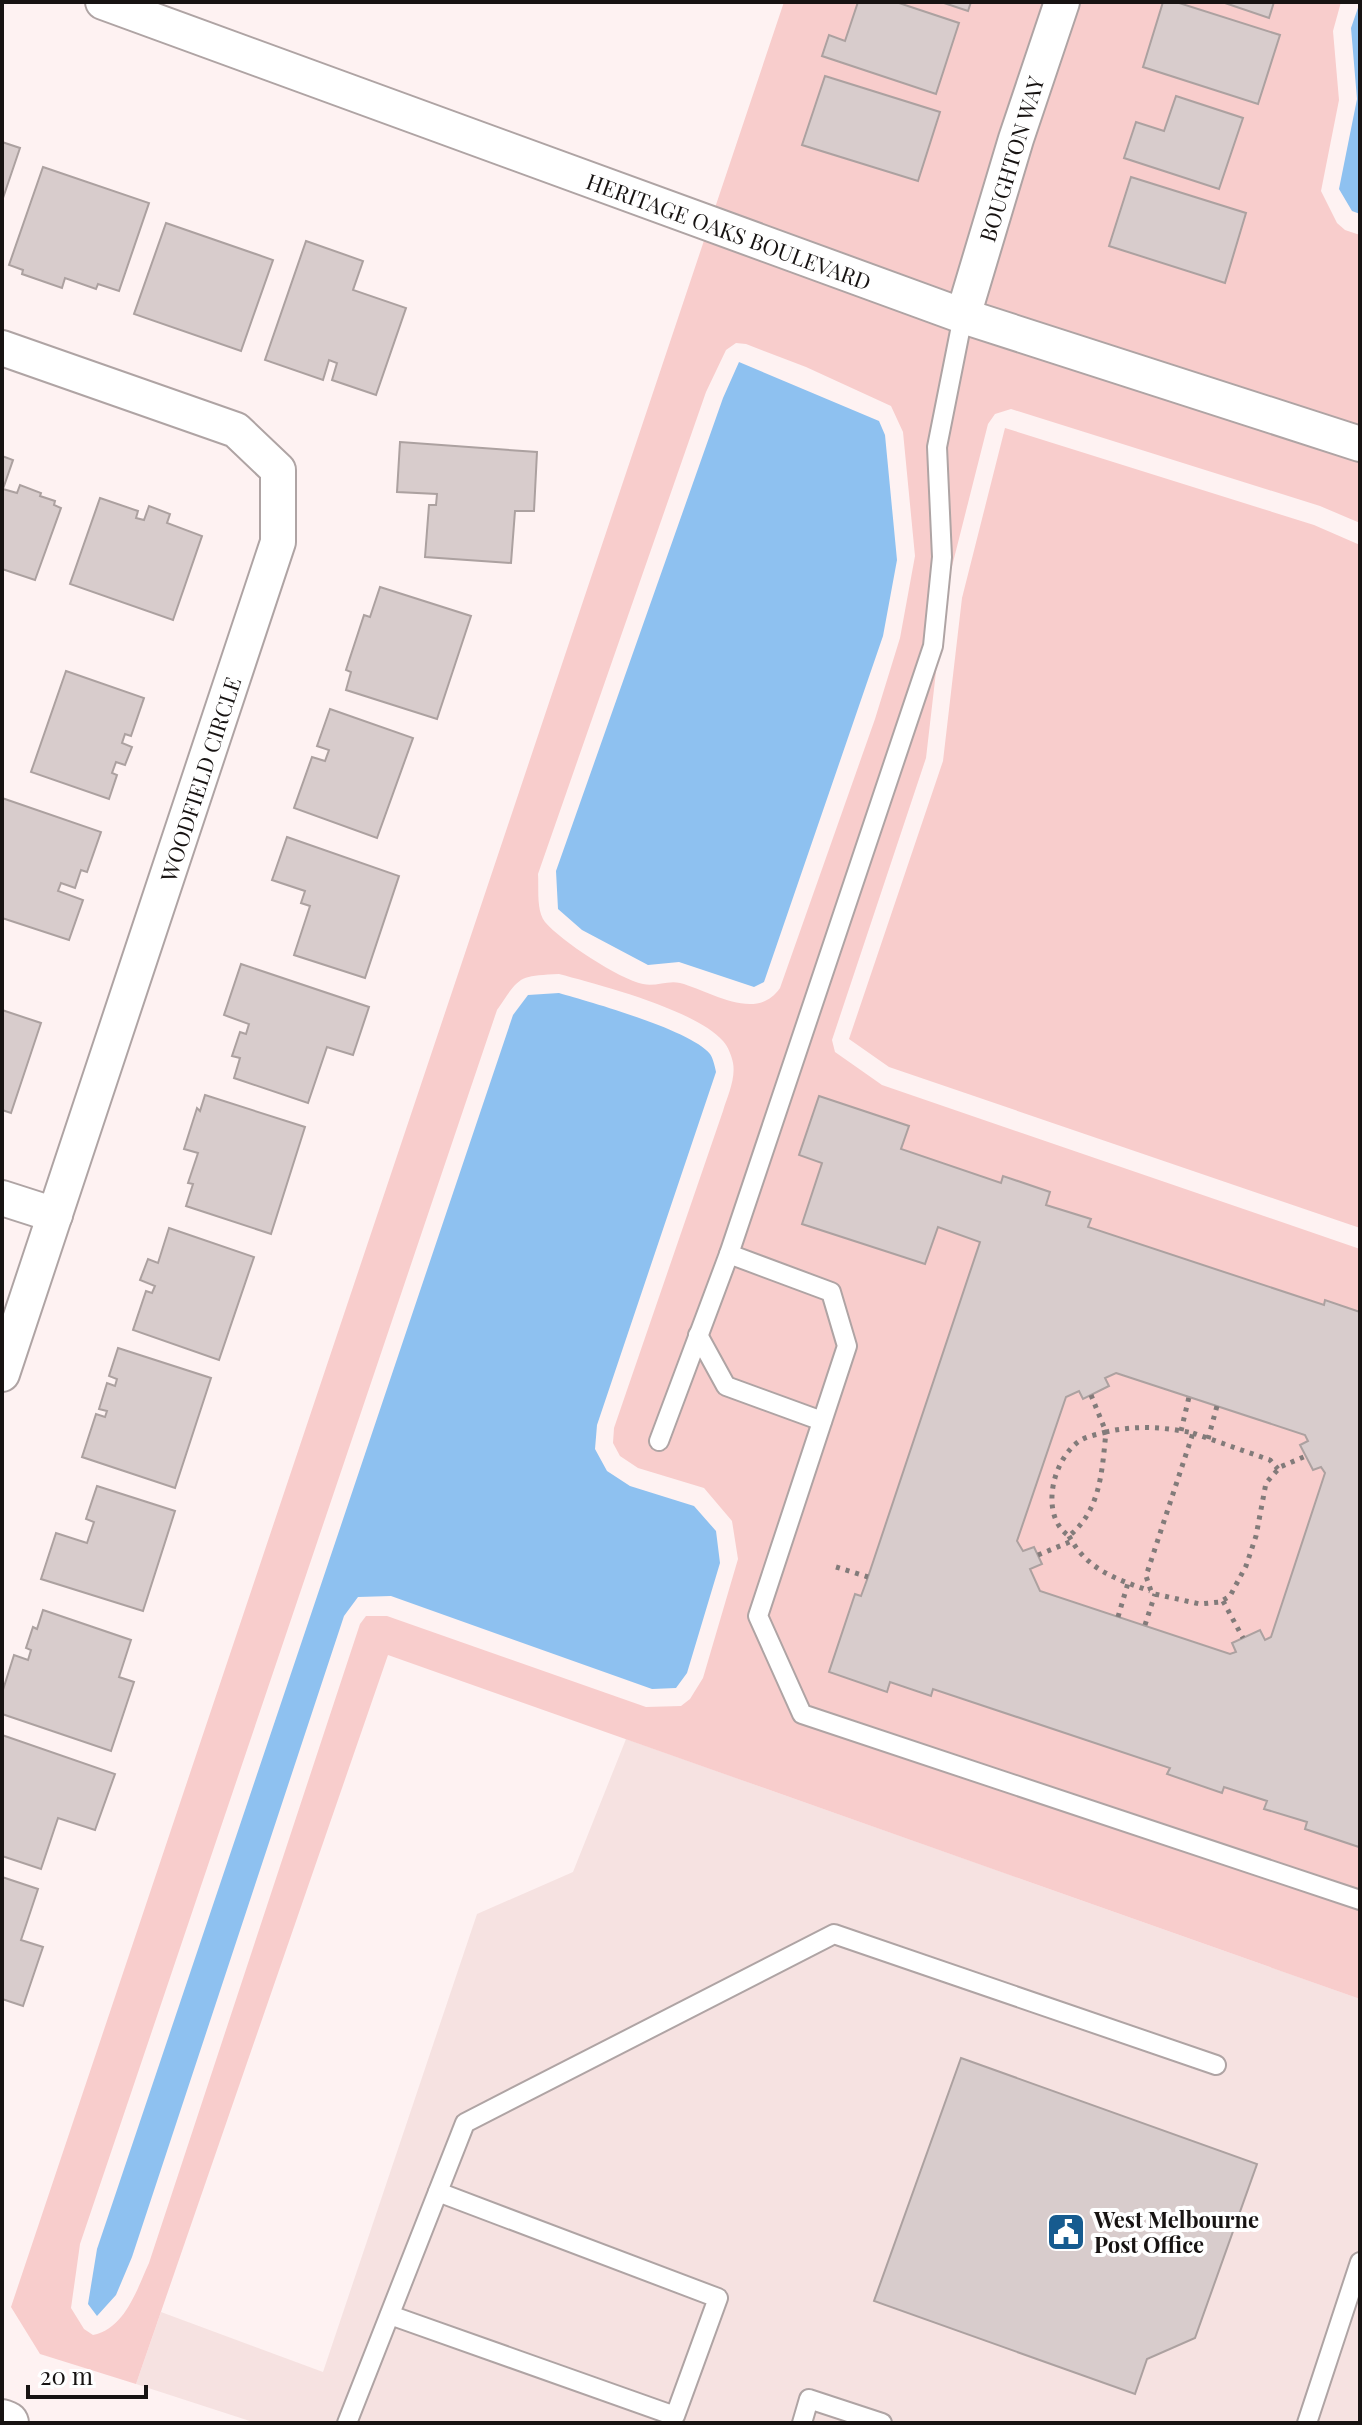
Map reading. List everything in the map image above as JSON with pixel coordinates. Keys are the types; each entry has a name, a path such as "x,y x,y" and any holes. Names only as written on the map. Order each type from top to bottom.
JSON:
{"street":[{"name":"HERITAGE OAKS BOULEVARD","path":"103,2 963,316 1360,444"},
{"name":"BOUGHTON WAY","path":"963,316 1016,139 1062,2"},
{"name":"WOODFIELD CIRCLE","path":"2,348 236,430 278,470 278,542 2,1374"},
{"path":"2,1198 55,1215"}],"lane":[{"path":"659,1441 729,1254 933,646 942,557 937,447 963,316"},
{"path":"729,1254 831,1292 847,1346 758,1616 802,1714 1360,1900"},
{"path":"698,1335 726,1386 822,1421"},
{"path":"347,2423 465,2123 834,1934 1216,2065"},
{"path":"390,2315 675,2416 718,2298 438,2192"},
{"path":"1307,2423 1360,2262"},
{"path":"802,2423 809,2399 882,2423"}],"path":[{"path":"1038,1555 1070,1539 1086,1516 1102,1480 1106,1432 1091,1395"},
{"path":"1181,1431 1189,1397"},
{"path":"1208,1439 1217,1406"},
{"path":"1278,1469 1270,1460 1193,1433 1166,1427 1123,1428 1081,1440 1065,1456 1054,1479 1053,1509 1059,1529 1091,1565 1153,1592 1200,1604 1223,1601 1230,1596 1246,1566 1256,1536 1266,1483 1278,1469 1306,1456"},
{"path":"1145,1625 1153,1592 1146,1576 1193,1433"},
{"path":"836,1567 868,1577"},
{"path":"1118,1617 1128,1583"},
{"path":"1223,1601 1243,1638"}],"shaded area":[{"path":"784,2 1341,2 1333,31 1339,100 1321,191 1337,223 1345,230 1360,235 1360,523 1320,506 1011,409 995,414 988,424 945,594 926,758 832,1040 835,1052 882,1085 1360,1249 1360,1999 388,1655 136,2384 40,2354 11,2307","holes":["736,343 806,367 891,406 903,432 915,556 900,638 875,719 780,988 770,998 746,1004 680,983 643,984 591,958 545,922 539,906 538,874 706,392 726,350","559,974 622,992 692,1019 723,1041 734,1069 729,1094 614,1428 613,1443 620,1456 638,1468 704,1488 732,1521 738,1559 703,1678 690,1699 681,1706 646,1707 387,1616 366,1616 360,1624 149,2263 122,2316 114,2325 93,2335 84,2329 71,2308 80,2244 497,1010 521,980","1141,1360 1325,1436 1341,1480 1266,1659 1230,1674 1029,1606 1000,1540 1067,1370"]},
{"path":"1005,428 1314,525 1360,545 1360,1228 889,1067 849,1039 943,761 962,598"},
{"path":"1116,1373 1305,1435 1308,1441 1300,1446 1313,1470 1321,1467 1325,1473 1271,1637 1232,1643 1236,1652 1230,1654 1040,1591 1030,1569 1042,1563 1034,1547 1023,1551 1017,1541 1066,1397 1079,1391 1083,1399 1109,1386 1105,1378"},
{"path":"626,1739 1360,1999 1360,2423 256,2423 136,2384 161,2312 323,2372 477,1914 573,1872"}],"water":[{"path":"1360,2 1360,214 1352,211 1339,189 1357,99 1351,28"},
{"path":"739,362 879,421 885,435 897,560 883,636 764,982 754,987 679,962 648,965 582,930 558,909 556,871 723,398"},
{"path":"559,993 639,1018 683,1036 710,1054 716,1072 597,1425 595,1449 607,1471 630,1486 694,1506 716,1531 720,1563 687,1673 676,1688 652,1689 391,1596 358,1597 344,1616 132,2257 116,2295 97,2316 88,2304 97,2249 513,1015 528,995"}],"building":[{"path":"858,2 896,2 959,23 936,94 822,56 829,35 845,41"},
{"path":"941,2 971,2 968,11"},
{"path":"1163,2 1176,2 1280,35 1258,104 1143,67"},
{"path":"1222,2 1274,2 1269,18"},
{"path":"825,76 940,112 918,181 802,145"},
{"path":"1176,96 1243,118 1219,189 1124,158 1136,122 1164,131"},
{"path":"2,142 20,148 2,201"},
{"path":"43,167 149,203 119,291 98,284 96,289 65,278 62,288 22,274 23,270 9,265"},
{"path":"1131,177 1246,213 1225,283 1109,246"},
{"path":"166,223 273,260 241,351 134,314"},
{"path":"306,241 363,261 353,290 406,308 376,395 332,380 337,363 329,360 323,380 265,360"},
{"path":"400,442 537,452 534,511 515,511 511,563 425,557 429,505 436,505 437,494 397,492"},
{"path":"2,456 13,460 3,489 17,493 20,485 41,493 40,496 55,501 54,505 61,508 35,580 2,569"},
{"path":"100,498 138,511 136,518 144,520 149,506 170,514 167,523 202,536 173,620 70,584"},
{"path":"380,587 471,616 437,719 346,690 351,672 346,670 364,615 370,617"},
{"path":"66,671 144,698 131,736 125,734 122,743 132,747 125,765 116,762 112,773 117,775 109,799 31,772"},
{"path":"330,709 413,738 377,838 294,808 312,757 325,761 329,750 317,746"},
{"path":"2,798 101,832 87,872 81,870 75,888 61,883 58,891 83,900 69,940 2,918"},
{"path":"287,837 399,876 365,978 294,955 310,906 301,903 305,891 272,880"},
{"path":"241,964 369,1007 353,1055 327,1047 308,1103 234,1078 240,1058 232,1056 240,1032 246,1034 249,1024 224,1015"},
{"path":"2,1010 41,1023 11,1113 2,1110"},
{"path":"205,1095 305,1127 271,1234 186,1206 193,1184 188,1183 198,1153 184,1149 197,1108 200,1111"},
{"path":"819,1096 909,1126 901,1149 1001,1183 1003,1176 1050,1192 1046,1205 1091,1219 1088,1227 1324,1305 1325,1300 1360,1312 1359,1847 1305,1829 1307,1822 1264,1809 1267,1801 1224,1787 1222,1793 1167,1774 1170,1768 933,1689 931,1696 890,1682 887,1692 829,1672 855,1594 861,1596 868,1577 980,1242 938,1227 925,1264 802,1224 822,1163 799,1155","holes":["1116,1373 1305,1435 1308,1441 1300,1445 1313,1470 1321,1467 1325,1473 1271,1637 1265,1640 1260,1630 1232,1643 1236,1652 1230,1654 1040,1591 1030,1569 1042,1564 1034,1547 1023,1551 1017,1541 1066,1397 1079,1391 1083,1399 1109,1386 1105,1378"]},
{"path":"169,1228 254,1257 219,1360 133,1330 146,1291 152,1293 155,1286 140,1280 148,1259 158,1263"},
{"path":"118,1348 211,1378 175,1488 82,1457 96,1414 105,1417 107,1411 99,1409 107,1383 115,1386 117,1379 109,1376"},
{"path":"97,1486 175,1511 143,1611 41,1579 56,1533 87,1543 94,1522 86,1519"},
{"path":"43,1610 131,1640 119,1677 134,1682 111,1751 2,1714 2,1693 14,1655 28,1660 31,1650 26,1648"},
{"path":"2,1735 115,1774 95,1830 58,1818 41,1869 2,1856"},
{"path":"2,1877 38,1889 21,1940 43,1947 23,2006 2,1999"},
{"name":"West Melbourne Post Office","path":"961,2058 1257,2164 1195,2338 1147,2359 1135,2394 874,2301"}],"place":[{"name":"West Melbourne Post Office","path":"1066,2232"}]}
